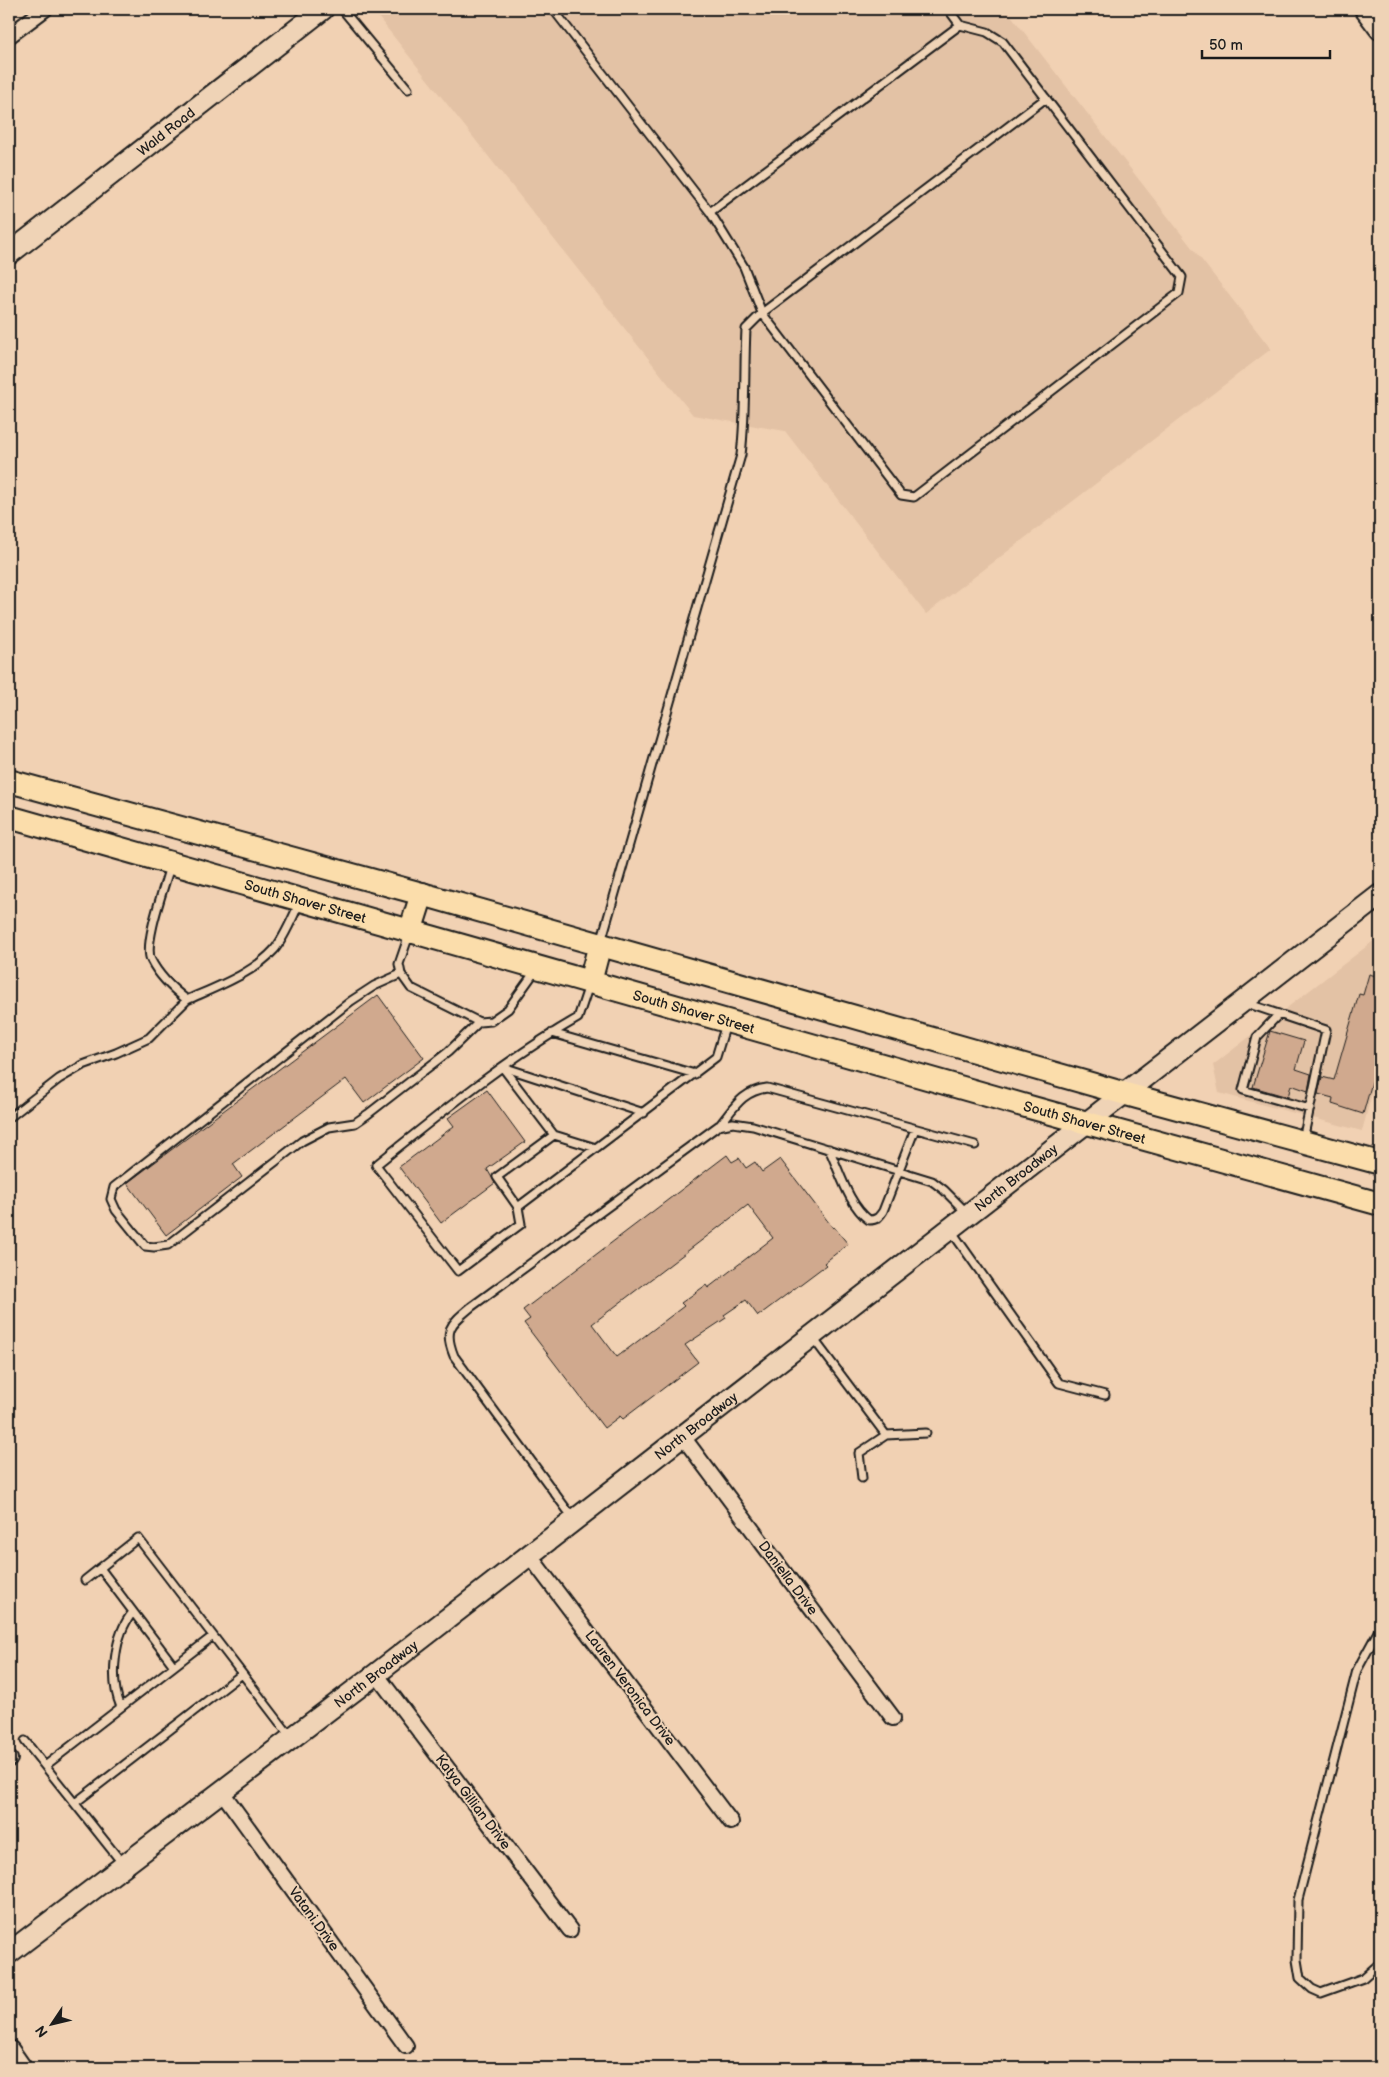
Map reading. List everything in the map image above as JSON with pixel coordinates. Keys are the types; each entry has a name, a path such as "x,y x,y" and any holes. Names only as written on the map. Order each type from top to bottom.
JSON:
{"main road":[{"path":"9,781 422,894 1126,1094 1380,1163"},
{"name":"South Shaver Street","path":"9,817 1088,1124 1380,1204"},
{"path":"171,863 182,829"},
{"path":"410,932 422,894"},
{"path":"590,982 600,944"}],"street":[{"name":"Wald Road","path":"9,254 323,9"},
{"path":"1365,9 1380,29"},
{"path":"9,36 40,11"},
{"name":"North Broadway","path":"9,1953 376,1674 811,1336 1088,1124 1380,895"},
{"name":"Daniella Drive","path":"682,1437 893,1718"},
{"name":"Lauren Veronica Drive","path":"529,1555 730,1822"},
{"name":"Katya Gillian Drive","path":"376,1674 570,1930"},
{"name":"Vatani Drive","path":"222,1792 406,2046"},
{"path":"9,2051 21,2068"}],"lane":[{"path":"342,9 408,89"},
{"path":"553,9 710,212 744,266 762,313 901,495 914,497 1179,293 1182,277 1003,42 987,32 960,25 948,9"},
{"path":"710,212 960,25"},
{"path":"600,944 741,455 745,420 743,379 746,329 762,313 1046,98"},
{"path":"171,863 150,937 150,959 173,990 187,1000"},
{"path":"10,1117 59,1079 83,1065 116,1054 149,1038 187,1000 224,983 256,965 274,949 301,900"},
{"path":"410,932 399,964 402,974 411,988 479,1022 491,1021 508,1009 538,968"},
{"path":"402,974 374,986 351,1001 114,1187 111,1199 116,1210 145,1246 168,1245 302,1140 330,1127 355,1123 434,1063 479,1022"},
{"path":"554,1135 497,1177 518,1207 520,1224 458,1271 376,1165 438,1115 503,1067 552,1033 578,1018 590,982"},
{"path":"1243,1002 1326,1030 1303,1142"},
{"path":"1279,1014 1258,1037 1243,1090 1310,1109"},
{"path":"518,1207 716,1057 727,1021"},
{"path":"552,1033 695,1074"},
{"path":"503,1067 644,1113"},
{"path":"503,1067 554,1135 596,1148"},
{"path":"575,1520 454,1356 448,1341 450,1329 457,1319 471,1306 718,1126 741,1099 753,1090 767,1088 975,1145"},
{"path":"718,1126 733,1123 754,1126 932,1181 969,1215"},
{"path":"829,1149 854,1204 869,1220 878,1218 883,1211 916,1129"},
{"path":"950,1229 1059,1382 1105,1394"},
{"path":"811,1336 886,1435"},
{"path":"862,1478 859,1453 886,1435 926,1432"},
{"path":"85,1580 138,1538 292,1738"},
{"path":"100,1568 174,1666"},
{"path":"121,1707 114,1686 118,1638 124,1622 133,1612"},
{"path":"1380,1628 1357,1670 1298,1900 1297,1960 1300,1978 1312,1989 1320,1993 1363,1978 1380,1963"},
{"path":"45,1766 213,1636"},
{"path":"74,1803 242,1674"},
{"path":"25,1741 124,1866"}],"shaded area":[{"path":"380,9 1006,9 1271,349 926,614 785,431 693,415 375,13"},
{"path":"1380,936 1380,1064 1362,1131 1219,1093 1213,1065"}],"building":[{"path":"1369,974 1380,977 1380,1054 1363,1114 1332,1104 1333,1098 1318,1094 1322,1077 1334,1080 1359,994 1363,995"},
{"path":"378,995 424,1058 364,1103 346,1079 233,1164 242,1177 166,1235 127,1183"},
{"path":"1270,1031 1304,1041 1296,1069 1311,1074 1308,1091 1291,1085 1288,1097 1253,1087"},
{"path":"487,1090 525,1142 487,1169 495,1183 441,1223 399,1167 454,1126 448,1118"},
{"path":"727,1155 732,1162 739,1158 746,1168 755,1162 762,1172 780,1159 833,1228 848,1244 824,1263 826,1265 758,1316 746,1300 724,1315 726,1318 685,1345 698,1362 623,1419 620,1416 604,1428 524,1323 530,1319 523,1310","holes":["748,1205 773,1238 708,1288 706,1285 681,1303 684,1306 617,1357 592,1324"]}]}
